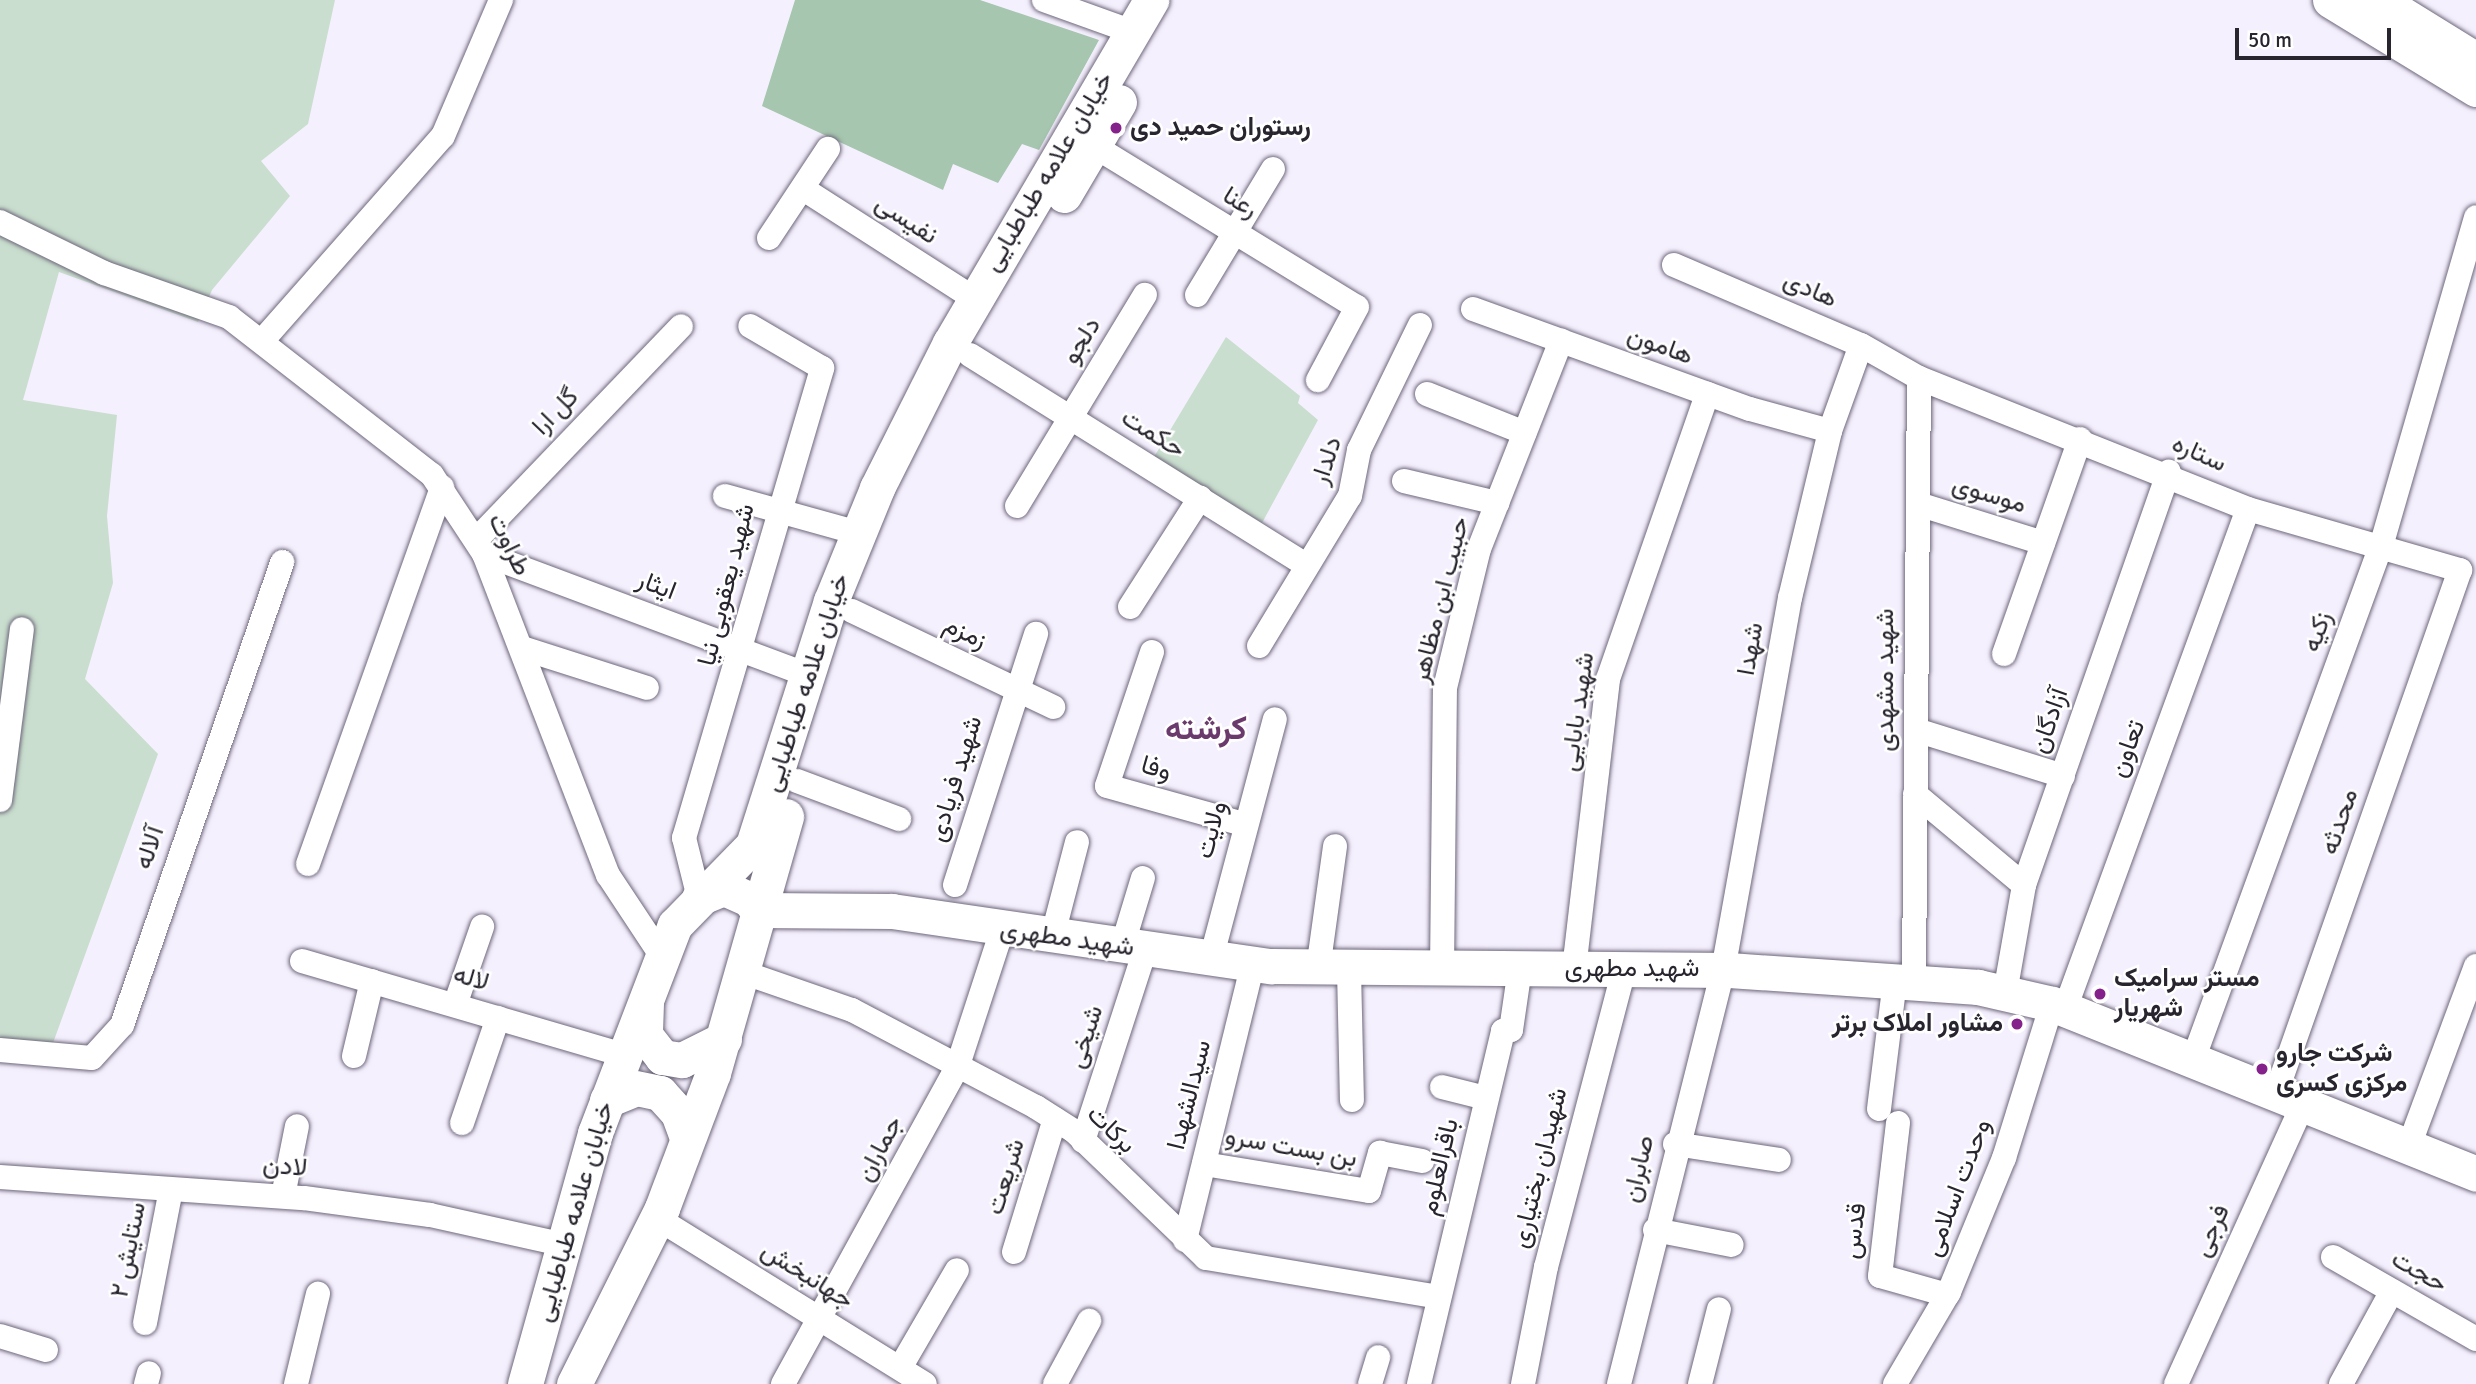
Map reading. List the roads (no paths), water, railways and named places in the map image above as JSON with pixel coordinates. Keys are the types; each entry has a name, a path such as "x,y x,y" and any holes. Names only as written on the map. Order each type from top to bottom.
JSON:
{"street":[{"path":"262,341 443,136 501,0"},
{"path":"1044,0 1133,32"},
{"name":"خیابان علامه طباطبایی","path":"1084,139 1133,32 1151,0"},
{"name":"خیابان علامه طباطبایی","path":"526,1384 561,1244 607,1100 646,992 675,925 760,832 868,537 960,349 1084,139 1175,0"},
{"path":"2330,0 2476,89"},
{"path":"2379,0 2476,60"},
{"name":"رعنا","path":"1084,139 1234,235 1357,307 1318,380"},
{"path":"769,238 805,190 828,149"},
{"path":"1197,295 1273,169"},
{"name":"نفیسی","path":"805,190 985,304"},
{"name":"زکیه","path":"2193,1060 2382,544 2476,216"},
{"name":"طراوت","path":"0,222 104,273 151,287 229,317 442,487 480,547 522,648 607,875 661,955"},
{"name":"هادی","path":"1674,265 1861,345 1919,378"},
{"name":"دلجو","path":"1017,506 1145,295"},
{"name":"هامون","path":"1473,309 1707,394 1830,431"},
{"name":"دلدار","path":"1259,646 1305,564 1350,496 1359,450 1420,325"},
{"name":"گل ارا","path":"480,547 681,326"},
{"name":"شهید یعقوبی نیا","path":"699,898 684,838 744,651 776,510 822,368 750,326"},
{"name":"حبیب ابن مظاهر","path":"1441,970 1445,688 1479,549 1561,341"},
{"name":"شهدا","path":"1723,970 1790,597 1830,431 1861,345"},
{"name":"حکمت","path":"960,349 1305,564"},
{"name":"ستاره","path":"1919,378 2169,472 2248,509 2382,544 2460,570"},
{"name":"شهید مشهدی","path":"1904,982 1915,794 1919,378"},
{"path":"1427,394 1525,433"},
{"name":"شهید بابایی","path":"1574,969 1608,679 1707,394"},
{"name":"موسوی","path":"2004,654 2080,439"},
{"name":"آزادگان","path":"2005,993 2025,885 2169,472"},
{"path":"1404,481 1497,503"},
{"path":"308,864 442,487"},
{"path":"725,496 868,537"},
{"path":"1130,607 1200,498"},
{"name":"موسوی","path":"1918,504 2043,543"},
{"name":"تعاون","path":"2059,1007 2248,509"},
{"name":"ایثار","path":"480,547 818,679"},
{"name":"آلاله","path":"0,1050 92,1058 122,1025 282,562"},
{"name":"محدثه","path":"2290,1098 2460,570"},
{"name":"زمزم","path":"841,606 1053,708"},
{"path":"0,800 22,629"},
{"name":"شهید فریادی","path":"955,885 1014,690 1036,634"},
{"path":"522,648 647,688"},
{"name":"وفا","path":"1152,652 1107,786 1243,824"},
{"name":"خیابان علامه طباطبایی","path":"577,1383 657,1218 724,1039 745,973 757,910 797,780 818,679"},
{"name":"ولایت","path":"1211,958 1243,824 1275,719"},
{"path":"1916,730 2063,776"},
{"path":"797,780 899,819"},
{"path":"1915,794 2025,885"},
{"path":"1052,938 1077,842"},
{"path":"1335,846 1334,969 1352,1100"},
{"name":"شیخی","path":"1083,1141 1133,948 1143,878"},
{"path":"699,898 710,890 737,891 757,910"},
{"name":"شهید مطهری","path":"757,910 892,911 1052,938 1253,964 1334,969 1723,970 1904,982 2005,993 2059,1007 2476,1174"},
{"path":"455,1006 482,927"},
{"name":"جماران","path":"783,1384 822,1320 957,1068 1002,930"},
{"name":"لاله","path":"302,961 624,1055"},
{"name":"سیدالشهدا","path":"1185,1240 1253,964"},
{"path":"2409,1146 2476,966"},
{"name":"باقرالعلوم","path":"1419,1384 1503,1031 1511,1030 1520,968"},
{"name":"شهیدان بختیاری","path":"1523,1384 1559,1214 1624,969"},
{"name":"صابران","path":"1619,1384 1675,1144 1723,970"},
{"name":"برکات","path":"745,973 852,1010 1055,1119 1083,1141 1206,1258 1438,1297"},
{"path":"354,1056 372,981"},
{"name":"قدس","path":"1904,982 1888,1116 1880,1276 1947,1295"},
{"path":"646,992 645,1035 662,1056 682,1060 724,1039"},
{"name":"وحدت اسلامی","path":"1895,1384 1947,1295 2004,1158 2059,1007"},
{"path":"462,1124 498,1018"},
{"path":"1441,1087 1486,1098"},
{"path":"607,1100 636,1088 660,1093 678,1113 687,1138"},
{"name":"فرجی","path":"2176,1384 2290,1098"},
{"name":"شریعت","path":"1014,1252 1055,1119"},
{"path":"283,1196 297,1126"},
{"path":"1675,1144 1779,1160"},
{"name":"بن بست سرو","path":"1204,1164 1369,1191 1380,1153 1422,1161"},
{"name":"لادن","path":"0,1177 283,1196 430,1215 561,1244"},
{"name":"ستایش ۲","path":"145,1323 171,1189"},
{"name":"جهانبخش","path":"657,1218 925,1384"},
{"path":"1655,1230 1732,1245"},
{"name":"حجت","path":"2333,1258 2476,1339"},
{"path":"900,1368 957,1270"},
{"path":"2341,1384 2392,1291"},
{"path":"296,1384 318,1294"},
{"path":"1700,1384 1719,1309"},
{"path":"1055,1384 1089,1321"},
{"path":"0,1336 46,1350"},
{"path":"1370,1384 1378,1357"}],"place":[{"name":"رستوران حمید دی","path":"1116,128"},
{"name":"مستر سرامیک شهریار","path":"2100,994"},
{"name":"مشاور املاک برتر","path":"2017,1024"},
{"name":"شرکت جارو مرکزی کسری","path":"2262,1069"}],"district":[{"name":"کرشته","path":"1206,729"}]}
